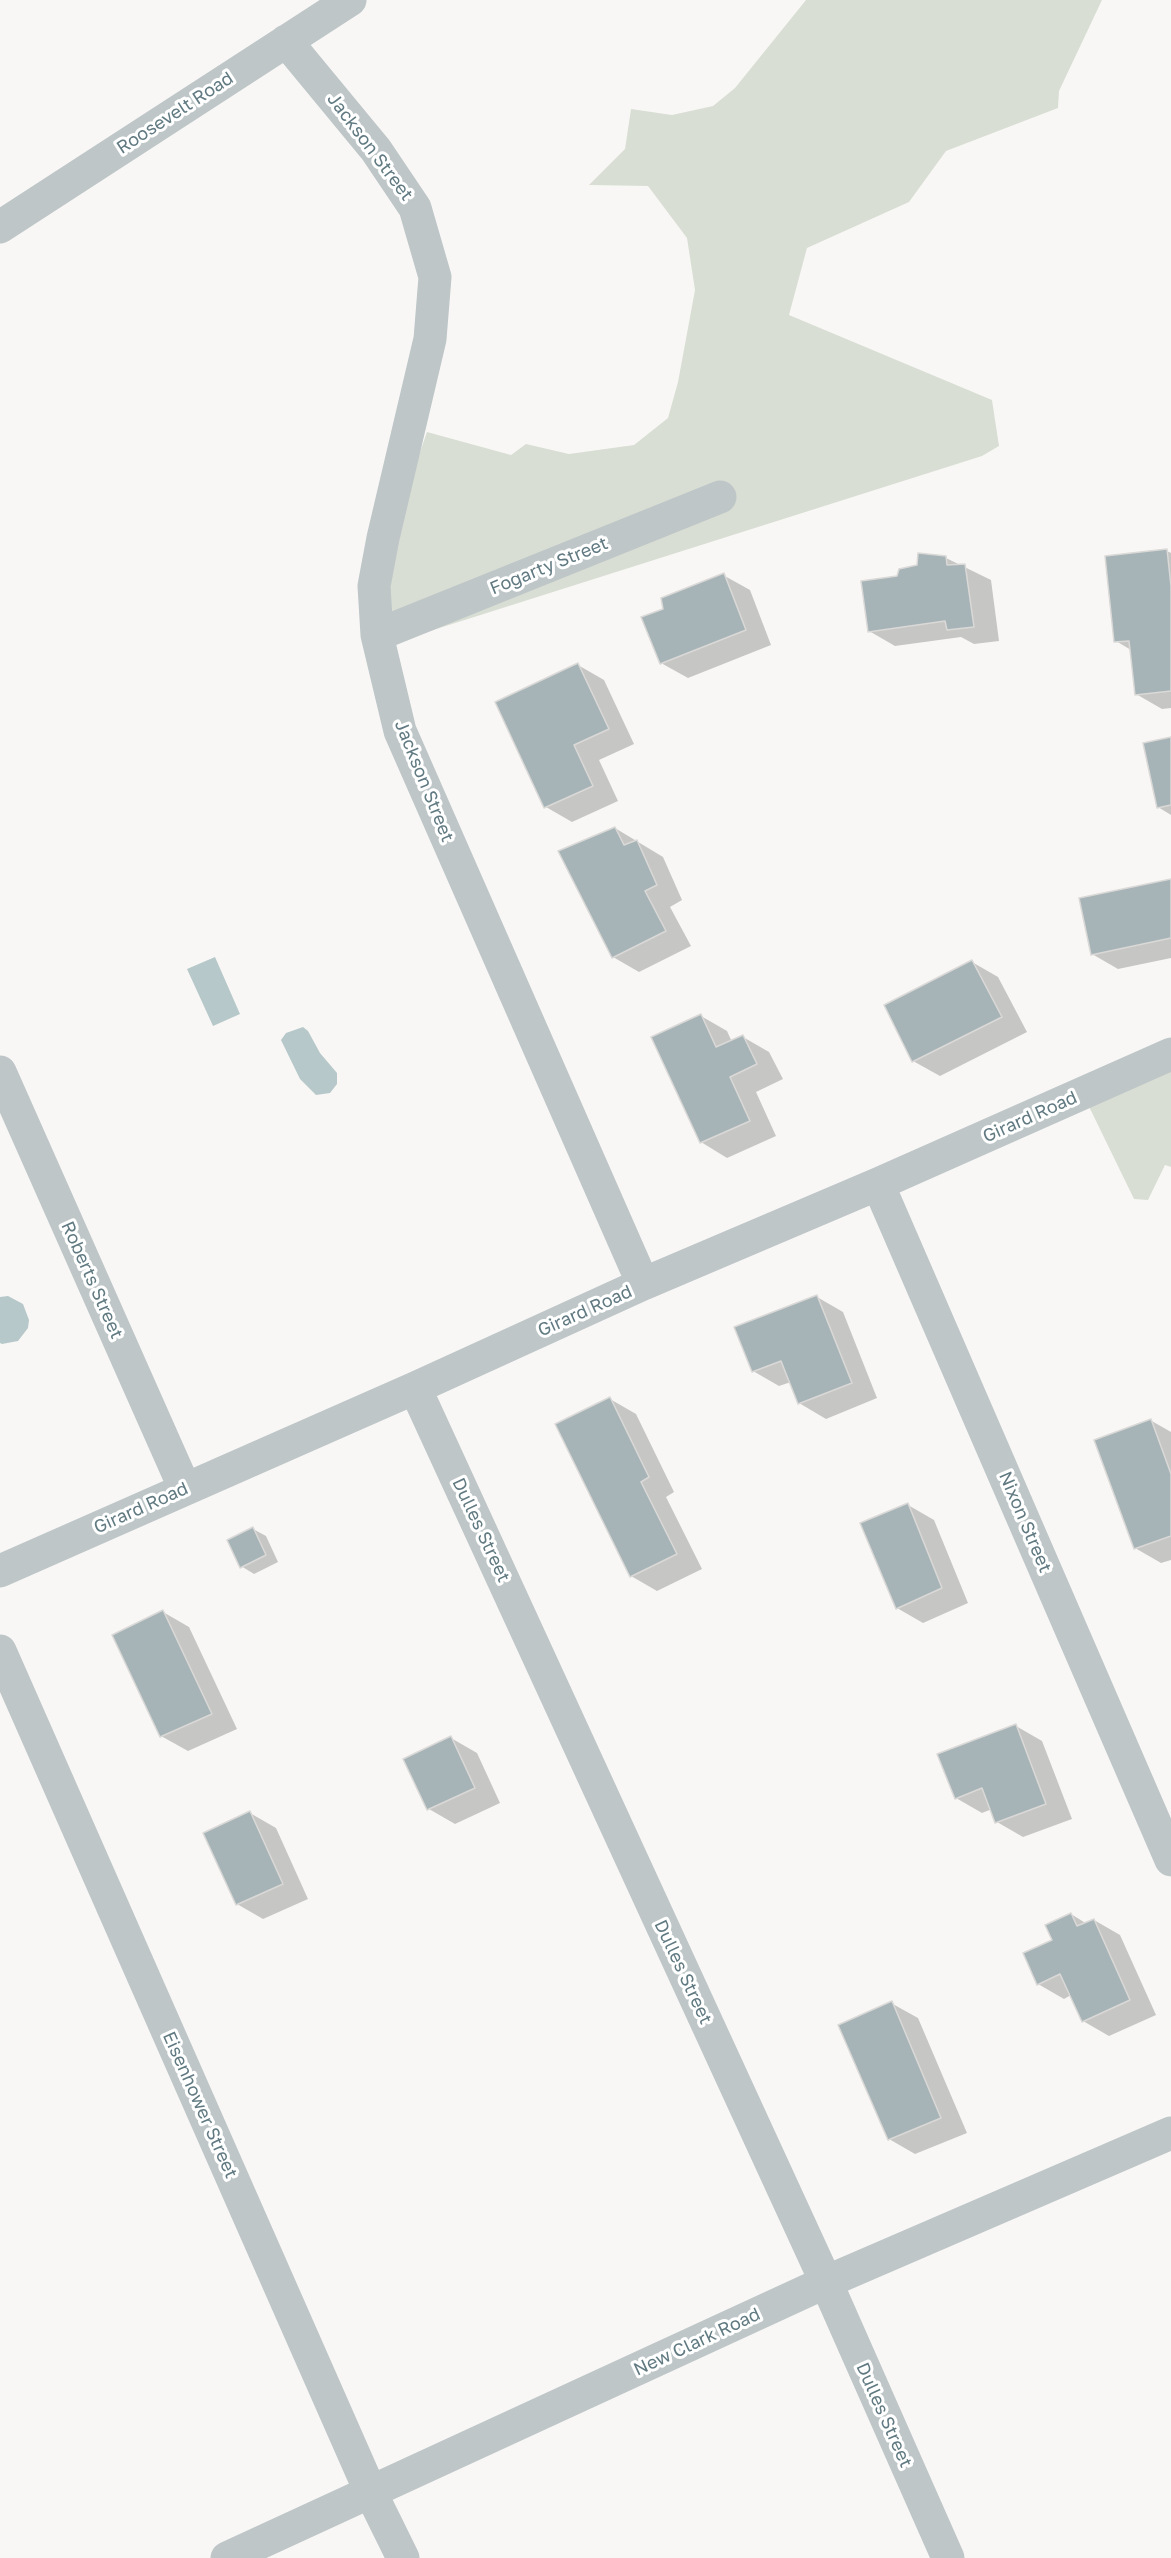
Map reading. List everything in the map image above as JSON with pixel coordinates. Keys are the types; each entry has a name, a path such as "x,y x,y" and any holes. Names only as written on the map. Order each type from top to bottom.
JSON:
{"street":[{"name":"Roosevelt Road","path":"0,227 350,0"},
{"name":"Jackson Street","path":"286,41 376,150 415,208 435,277 430,339 382,538 374,586 377,635 400,731 643,1284"},
{"name":"Fogarty Street","path":"377,635 720,497"},
{"name":"Girard Road","path":"0,1570 415,1388 643,1284 878,1184 1171,1054"},
{"name":"Roberts Street","path":"0,1072 185,1489"},
{"name":"Nixon Street","path":"878,1184 1171,1860"},
{"name":"Dulles Street","path":"415,1388 826,2282 948,2558"},
{"name":"Eisenhower Street","path":"0,1651 371,2493 403,2558"},
{"name":"New Clark Road","path":"227,2558 826,2282 1171,2133"}],"shaded area":[{"path":"806,0 1102,0 1059,91 1058,108 946,151 909,202 807,248 789,315 992,400 999,446 982,456 389,644 377,577 427,432 511,455 526,444 569,454 634,445 668,418 678,382 695,290 687,238 648,186 589,185 625,149 631,109 672,115 713,106 735,88"},
{"path":"215,957 240,1014 213,1026 187,969"},
{"path":"303,1027 337,1073 337,1084 330,1093 316,1095 300,1079 281,1040 286,1033"},
{"path":"1171,1038 1171,1167 1165,1165 1148,1200 1134,1199 1078,1084"},
{"path":"8,1296 23,1304 29,1320 28,1328 18,1341 2,1344 0,1343 0,1297"}],"building":[{"path":"1167,549 1171,586 1171,691 1135,695 1129,641 1114,642 1105,556"},
{"path":"918,553 946,556 947,565 965,564 974,627 947,630 945,621 868,632 861,581 897,576 899,569 917,565"},
{"path":"724,573 746,630 660,664 641,617 663,609 661,598"},
{"path":"578,663 609,729 574,745 593,786 544,808 495,702"},
{"path":"1171,737 1171,805 1157,808 1143,743"},
{"path":"615,827 624,845 637,840 657,885 645,891 666,931 612,958 558,851"},
{"path":"1171,879 1171,938 1091,955 1079,898"},
{"path":"972,960 1002,1017 912,1062 884,1005"},
{"path":"701,1014 716,1047 743,1035 757,1064 730,1077 750,1121 700,1143 651,1037"},
{"path":"817,1295 852,1383 798,1404 781,1361 752,1372 734,1327"},
{"path":"610,1397 649,1477 641,1482 677,1554 630,1577 555,1424"},
{"path":"1151,1419 1171,1474 1171,1536 1134,1549 1094,1440"},
{"path":"908,1503 942,1588 896,1609 860,1523"},
{"path":"253,1527 266,1555 240,1568 227,1540"},
{"path":"163,1610 212,1714 160,1737 112,1635"},
{"path":"1016,1724 1046,1804 995,1823 982,1788 955,1799 937,1754"},
{"path":"451,1736 475,1788 427,1810 403,1759"},
{"path":"250,1811 283,1884 236,1905 203,1833"},
{"path":"1071,1913 1077,1926 1094,1919 1130,2000 1082,2022 1060,1974 1037,1985 1023,1953 1052,1940 1045,1925"},
{"path":"892,2001 941,2118 888,2140 838,2025"}]}
